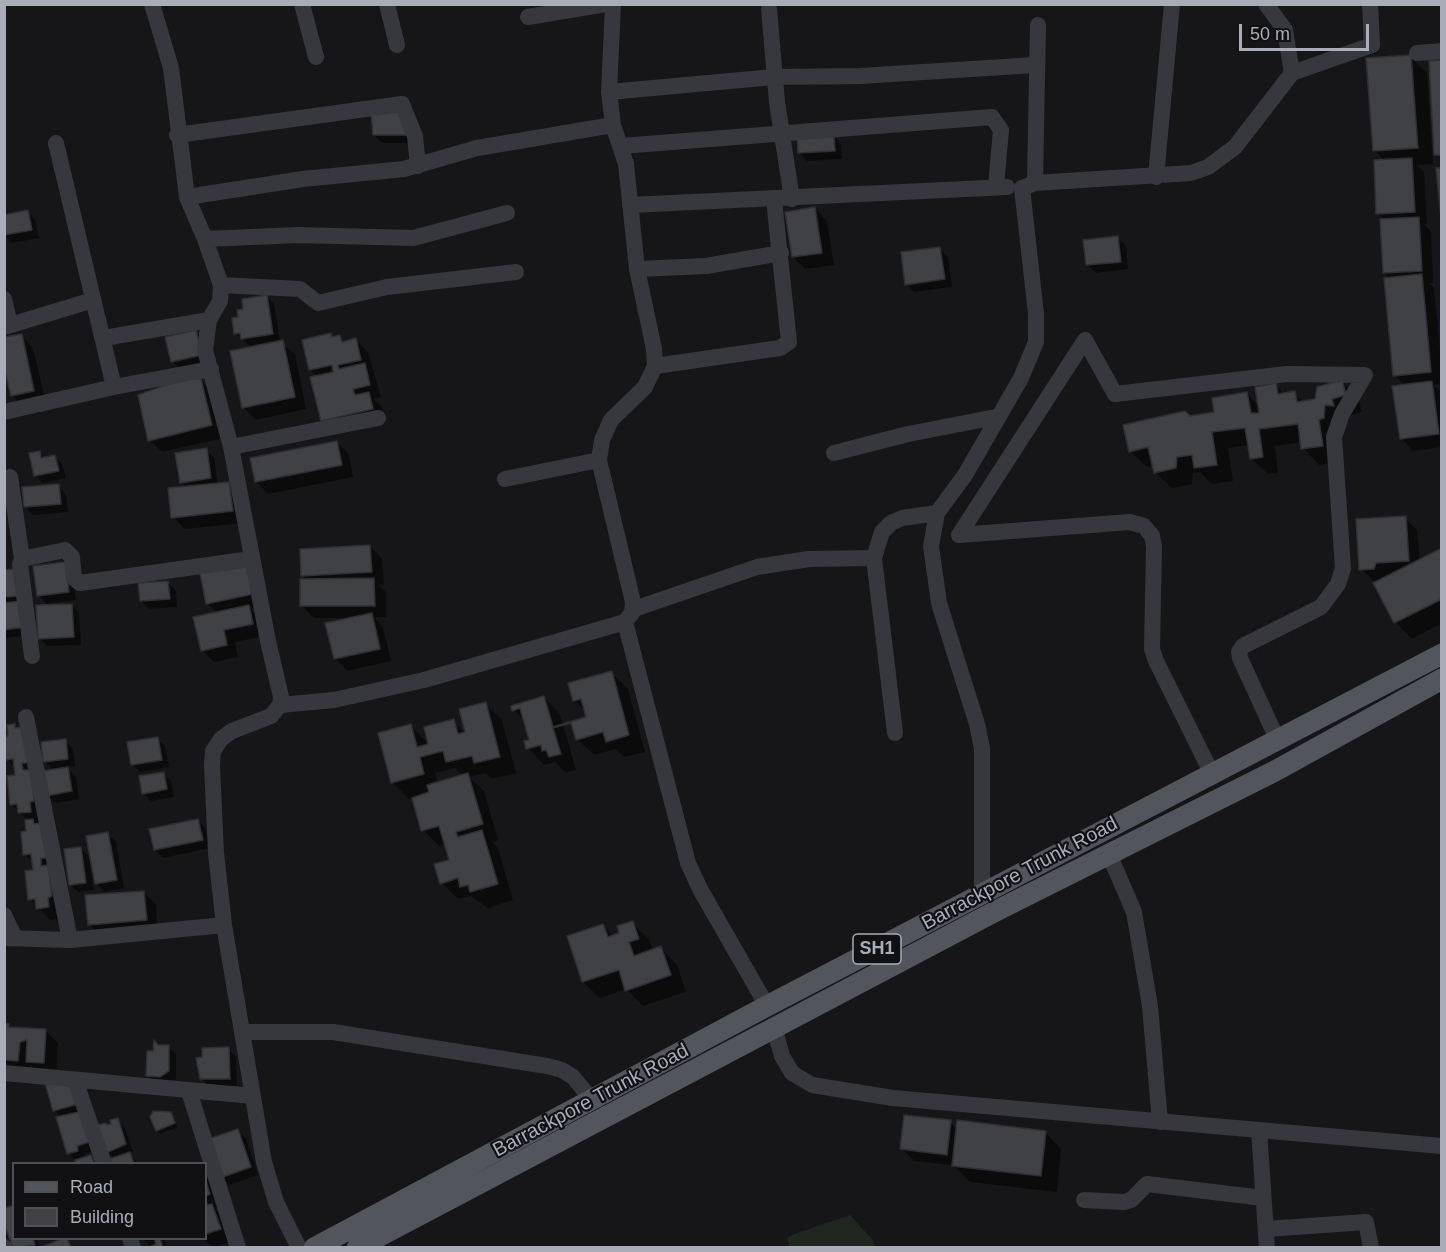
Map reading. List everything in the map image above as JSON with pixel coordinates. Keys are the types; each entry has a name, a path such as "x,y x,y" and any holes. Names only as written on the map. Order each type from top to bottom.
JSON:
{"main road":[{"name":"Barrackpore Trunk Road","path":"314,1248 767,1006 1442,654"},
{"name":"Barrackpore Trunk Road","path":"357,1248 774,1027 1108,854 1275,771 1442,679"}],"street":[{"path":"152,4 171,68 177,135 187,197 205,238 221,285 220,301 209,320 205,350 231,447 251,559 281,697 280,705 271,716 232,731 221,739 213,751 216,853 224,925 244,1032 252,1096 264,1162 276,1202 299,1248"},
{"path":"302,4 316,57"},
{"path":"387,4 397,45"},
{"path":"528,17 606,4"},
{"path":"613,4 609,92 613,125 621,146 637,269 654,349 655,366 645,387 611,420 602,440 599,460 629,616 688,863 700,889 767,1006"},
{"path":"1156,177 1172,4"},
{"path":"1266,4 1285,30"},
{"path":"1284,4 1285,30 1292,73"},
{"path":"630,205 774,200 1028,186 1191,173 1223,158 1235,147 1292,73 1372,45 1370,4"},
{"path":"769,9 774,77 792,199"},
{"path":"982,894 982,748 977,724 944,624 933,573 931,546 937,513 965,475 996,417 1021,378 1036,342 1028,186 1038,25"},
{"path":"1417,53 1442,51"},
{"path":"609,92 774,77 860,76 1035,65"},
{"path":"177,135 402,104 415,136 418,166"},
{"path":"621,146 992,117 1001,130 996,186"},
{"path":"187,197 418,166 477,148 613,125"},
{"path":"56,142 114,387"},
{"path":"655,366 786,346 790,335 774,200"},
{"path":"205,238 298,235 413,238 507,213"},
{"path":"637,269 706,266 781,253"},
{"path":"221,285 300,289 318,303 387,287 516,272"},
{"path":"4,299 7,326 93,300"},
{"path":"104,338 209,320"},
{"path":"1212,774 1155,661 1152,649 1154,546 1152,536 1144,526 1130,522 958,535 1085,340 1115,394 1287,374 1365,375 1342,414 1334,437 1343,568 1338,584 1320,607 1243,646 1239,652 1278,741"},
{"path":"4,412 114,387 211,369"},
{"path":"834,453 908,434 996,417"},
{"path":"231,447 378,418"},
{"path":"505,479 599,460"},
{"path":"10,477 22,559 20,564 32,656"},
{"path":"895,733 874,558 882,532 891,523 902,518 937,513"},
{"path":"22,559 65,550 72,556 74,578 80,583 251,559"},
{"path":"280,705 334,700 424,680 629,616 757,567 809,559 874,558"},
{"path":"26,717 70,940"},
{"path":"1108,854 1134,912 1150,1006 1160,1122"},
{"path":"4,915 10,939 70,940 224,925"},
{"path":"774,1027 782,1056 792,1073 812,1085 893,1098 1442,1146"},
{"path":"244,1032 333,1032 547,1066 562,1070 573,1077 592,1100"},
{"path":"4,1073 252,1096"},
{"path":"75,1080 103,1162"},
{"path":"189,1091 238,1248"},
{"path":"1259,1130 1267,1248"},
{"path":"1084,1200 1124,1202 1131,1200 1147,1184 1263,1198"},
{"path":"1266,1229 1366,1222 1371,1248"}],"shaded area":[{"path":"850,1215 872,1239 875,1247 790,1247 787,1238 794,1234"}],"building":[{"path":"1411,55 1418,148 1373,151 1366,58"},
{"path":"1442,60 1442,155 1434,155 1429,61"},
{"path":"399,111 409,135 373,135 371,112"},
{"path":"834,135 835,151 798,153 797,137"},
{"path":"1412,158 1415,212 1376,214 1374,160"},
{"path":"1436,168 1442,168 1442,219 1441,219"},
{"path":"815,207 822,253 792,257 785,212"},
{"path":"28,210 32,230 4,235 4,215"},
{"path":"1419,217 1422,271 1383,273 1380,219"},
{"path":"1118,236 1121,262 1086,265 1083,240"},
{"path":"940,247 945,279 905,285 901,252"},
{"path":"1422,274 1431,372 1393,376 1384,278"},
{"path":"267,295 273,334 241,339 240,333 234,334 232,318 238,317 237,310 243,309 242,299"},
{"path":"196,330 202,355 171,362 165,337"},
{"path":"331,333 332,337 340,335 342,342 356,338 361,360 338,365 339,369 365,363 370,385 353,389 355,395 369,392 373,409 321,421 310,377 333,372 332,365 309,370 302,340"},
{"path":"22,334 34,391 11,396 4,367 4,337"},
{"path":"283,340 295,397 242,408 230,351"},
{"path":"188,377 201,379 212,425 148,441 138,395"},
{"path":"1342,380 1346,395 1332,399 1334,406 1325,405 1324,418 1319,420 1323,446 1301,449 1298,424 1259,429 1263,457 1250,459 1245,428 1212,432 1217,465 1194,468 1192,455 1177,457 1176,468 1154,473 1148,447 1129,452 1123,425 1185,411 1190,416 1214,412 1212,398 1247,392 1251,413 1259,413 1255,387 1276,383 1278,394 1295,391 1297,402 1315,399 1317,387"},
{"path":"1432,381 1439,434 1400,439 1392,386"},
{"path":"337,441 342,465 255,482 250,458"},
{"path":"207,448 211,478 180,483 175,453"},
{"path":"40,451 41,458 55,455 59,471 34,476 29,453"},
{"path":"229,482 233,511 171,518 168,488"},
{"path":"59,484 61,504 24,507 22,487"},
{"path":"1406,516 1409,561 1376,563 1374,569 1359,570 1356,519"},
{"path":"370,545 372,572 301,576 300,549"},
{"path":"1442,548 1442,599 1394,623 1373,583"},
{"path":"65,562 69,592 37,596 33,566"},
{"path":"246,563 253,594 206,604 200,573"},
{"path":"16,569 19,596 4,597 4,570"},
{"path":"374,578 375,606 300,606 300,579"},
{"path":"168,581 170,599 140,601 138,583"},
{"path":"21,601 24,627 4,630 4,603"},
{"path":"72,604 74,637 38,639 36,605"},
{"path":"249,605 253,624 224,630 227,645 201,651 193,617"},
{"path":"372,613 380,649 334,659 325,623"},
{"path":"612,671 629,735 606,742 603,732 576,740 571,723 553,728 561,754 549,757 546,750 542,751 541,745 526,749 524,741 529,740 520,708 512,711 511,706 544,696 553,727 586,717 581,699 573,701 568,683"},
{"path":"486,702 500,757 474,763 472,756 446,762 443,751 420,757 424,774 391,783 378,733 411,724 417,747 428,744 424,727 454,719 458,734 465,732 459,709"},
{"path":"15,724 15,728 24,727 28,763 22,763 23,770 31,770 34,801 30,802 31,812 18,813 17,804 10,805 7,776 15,775 13,759 5,760 4,736 8,736 7,725"},
{"path":"158,737 162,760 131,765 127,742"},
{"path":"66,739 68,759 43,762 41,742"},
{"path":"68,767 72,791 46,796 43,771"},
{"path":"164,772 167,789 142,794 139,776"},
{"path":"468,773 483,824 456,832 458,837 482,830 498,884 470,892 468,885 460,887 458,878 440,884 434,864 449,860 439,826 421,831 412,798 429,792 427,785"},
{"path":"33,819 34,824 42,823 46,858 41,858 41,866 48,865 52,896 48,898 49,907 36,909 35,899 28,900 25,871 33,870 31,854 23,855 21,832 26,831 25,820"},
{"path":"198,819 203,840 154,850 149,829"},
{"path":"108,832 117,880 95,884 86,836"},
{"path":"81,847 86,883 69,885 64,849"},
{"path":"144,891 147,920 88,925 85,895"},
{"path":"633,921 639,939 629,942 634,956 661,946 671,975 625,991 619,970 582,982 567,936 603,924 608,937 619,933 617,926"},
{"path":"4,1023 9,1024 8,1027 46,1029 44,1063 26,1062 27,1040 20,1042 18,1061 4,1060"},
{"path":"154,1040 158,1045 169,1045 169,1071 160,1077 146,1076 147,1051 153,1051"},
{"path":"229,1047 230,1079 200,1079 196,1058 202,1057 202,1048"},
{"path":"45,1083 73,1086 78,1104 53,1111"},
{"path":"153,1111 171,1112 175,1123 156,1131 150,1117"},
{"path":"79,1112 89,1142 77,1146 78,1151 67,1154 56,1117"},
{"path":"904,1115 951,1120 947,1155 900,1149"},
{"path":"118,1118 126,1144 106,1153 94,1126 111,1124 110,1120"},
{"path":"957,1120 1046,1131 1041,1176 952,1166"},
{"path":"238,1129 251,1167 220,1178 208,1139"},
{"path":"130,1152 133,1162 110,1162 109,1159"},
{"path":"91,1155 94,1162 76,1162 75,1160"},
{"path":"212,1204 221,1229 207,1234 207,1205"},
{"path":"12,1206 12,1240 34,1240 35,1245 13,1248 4,1223 4,1208"},
{"path":"59,1240 68,1240 71,1248 39,1248"},
{"path":"155,1240 161,1240 163,1248 147,1248 156,1244"}]}
